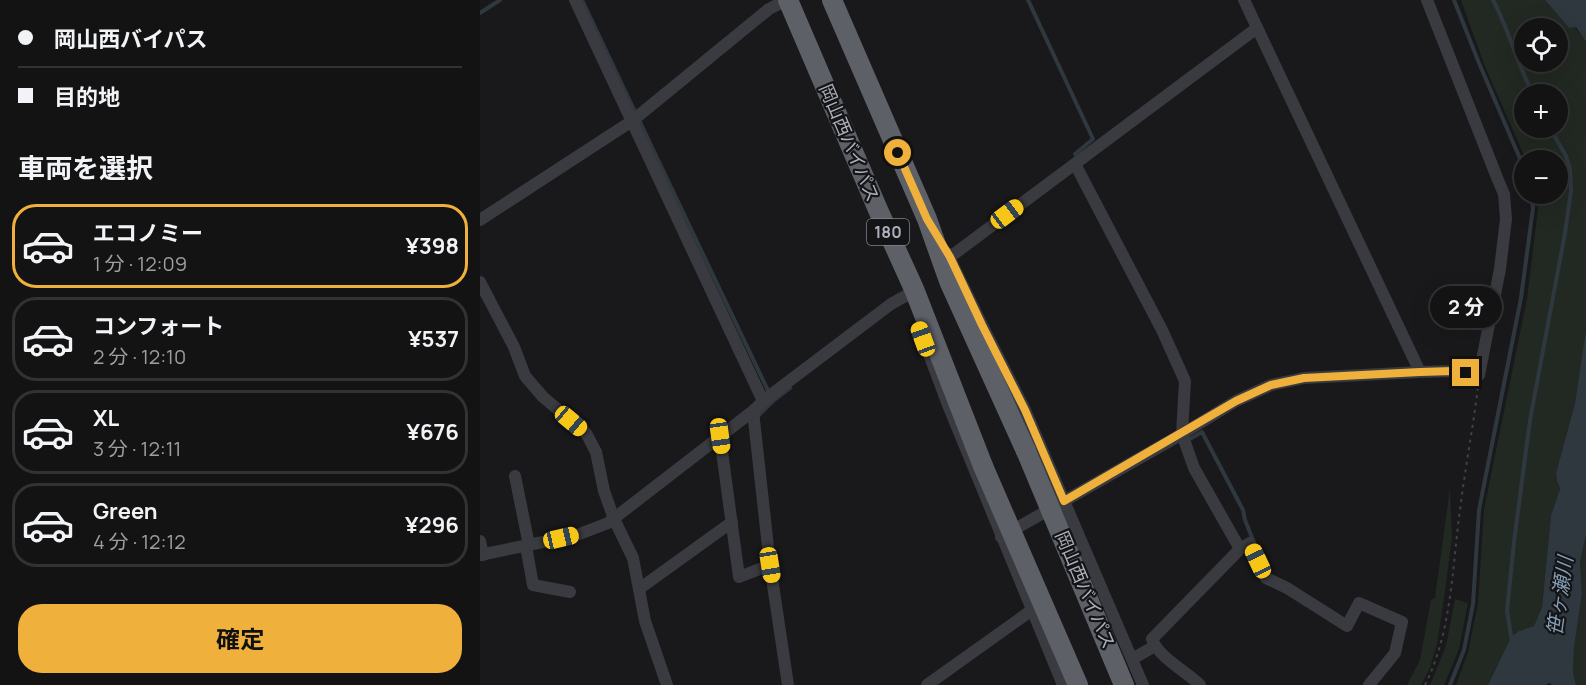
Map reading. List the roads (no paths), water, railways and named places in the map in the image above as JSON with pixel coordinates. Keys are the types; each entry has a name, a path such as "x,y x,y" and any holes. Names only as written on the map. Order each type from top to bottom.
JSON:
{"highway":[{"name":"岡山西バイパス","path":"787,0 914,289 983,466 1078,685"},
{"name":"岡山西バイパス","path":"832,0 927,219 949,281 1026,451 1124,685"}],"street":[{"path":"575,0 635,118 768,398"},
{"path":"480,220 635,118 769,9 787,0"},
{"path":"1244,0 1420,372"},
{"path":"1001,537 1236,401 1271,385 1304,378 1420,372 1453,371 1479,375 1500,269 1506,208 1504,194 1427,0"},
{"path":"950,257 1257,28"},
{"path":"1076,164 1162,330 1185,381 1182,434 1194,468 1240,549"},
{"path":"879,212 948,405 1063,685"},
{"path":"927,219 950,257 1025,410 1143,685"},
{"path":"480,282 514,347 525,376 543,397 586,433 596,452 604,491 614,519 633,558 645,621 667,685"},
{"path":"480,541 482,555 577,535 608,523 891,304 907,295"},
{"path":"753,411 768,566 788,685"},
{"path":"720,436 739,577 768,566"},
{"path":"515,476 533,585 570,592"},
{"path":"639,589 732,522"},
{"path":"1200,685 1155,646 1152,639 1240,549 1250,543 1266,578 1287,588 1347,626 1359,603 1402,622 1395,653 1369,685"},
{"path":"927,685 1032,610"},
{"path":"1132,658 1155,646"}],"water":[{"path":"1545,0 1586,0 1586,42 1576,27 1568,27 1568,18 1560,18"},
{"name":"笹ヶ瀬川","path":"1586,329 1586,535 1580,562 1582,594 1574,647 1573,673 1576,685 1552,685 1550,683 1545,685 1488,685 1511,637 1519,631 1534,626 1542,607 1551,515 1560,489 1556,473 1575,403"}],"waterway":[{"path":"480,13 500,0"},
{"path":"582,0 636,114"},
{"path":"1028,0 1093,139 1075,154"},
{"path":"1454,0 1516,150"},
{"path":"1493,0 1528,84"},
{"path":"639,120 773,401"},
{"path":"1512,642 1507,611 1514,542 1530,420 1571,191 1570,169 1566,156 1556,138"},
{"path":"1450,685 1464,650 1473,604 1479,510 1521,298 1532,204"},
{"path":"758,416 790,388"},
{"path":"1188,440 1202,432 1243,510 1253,540"}]}
